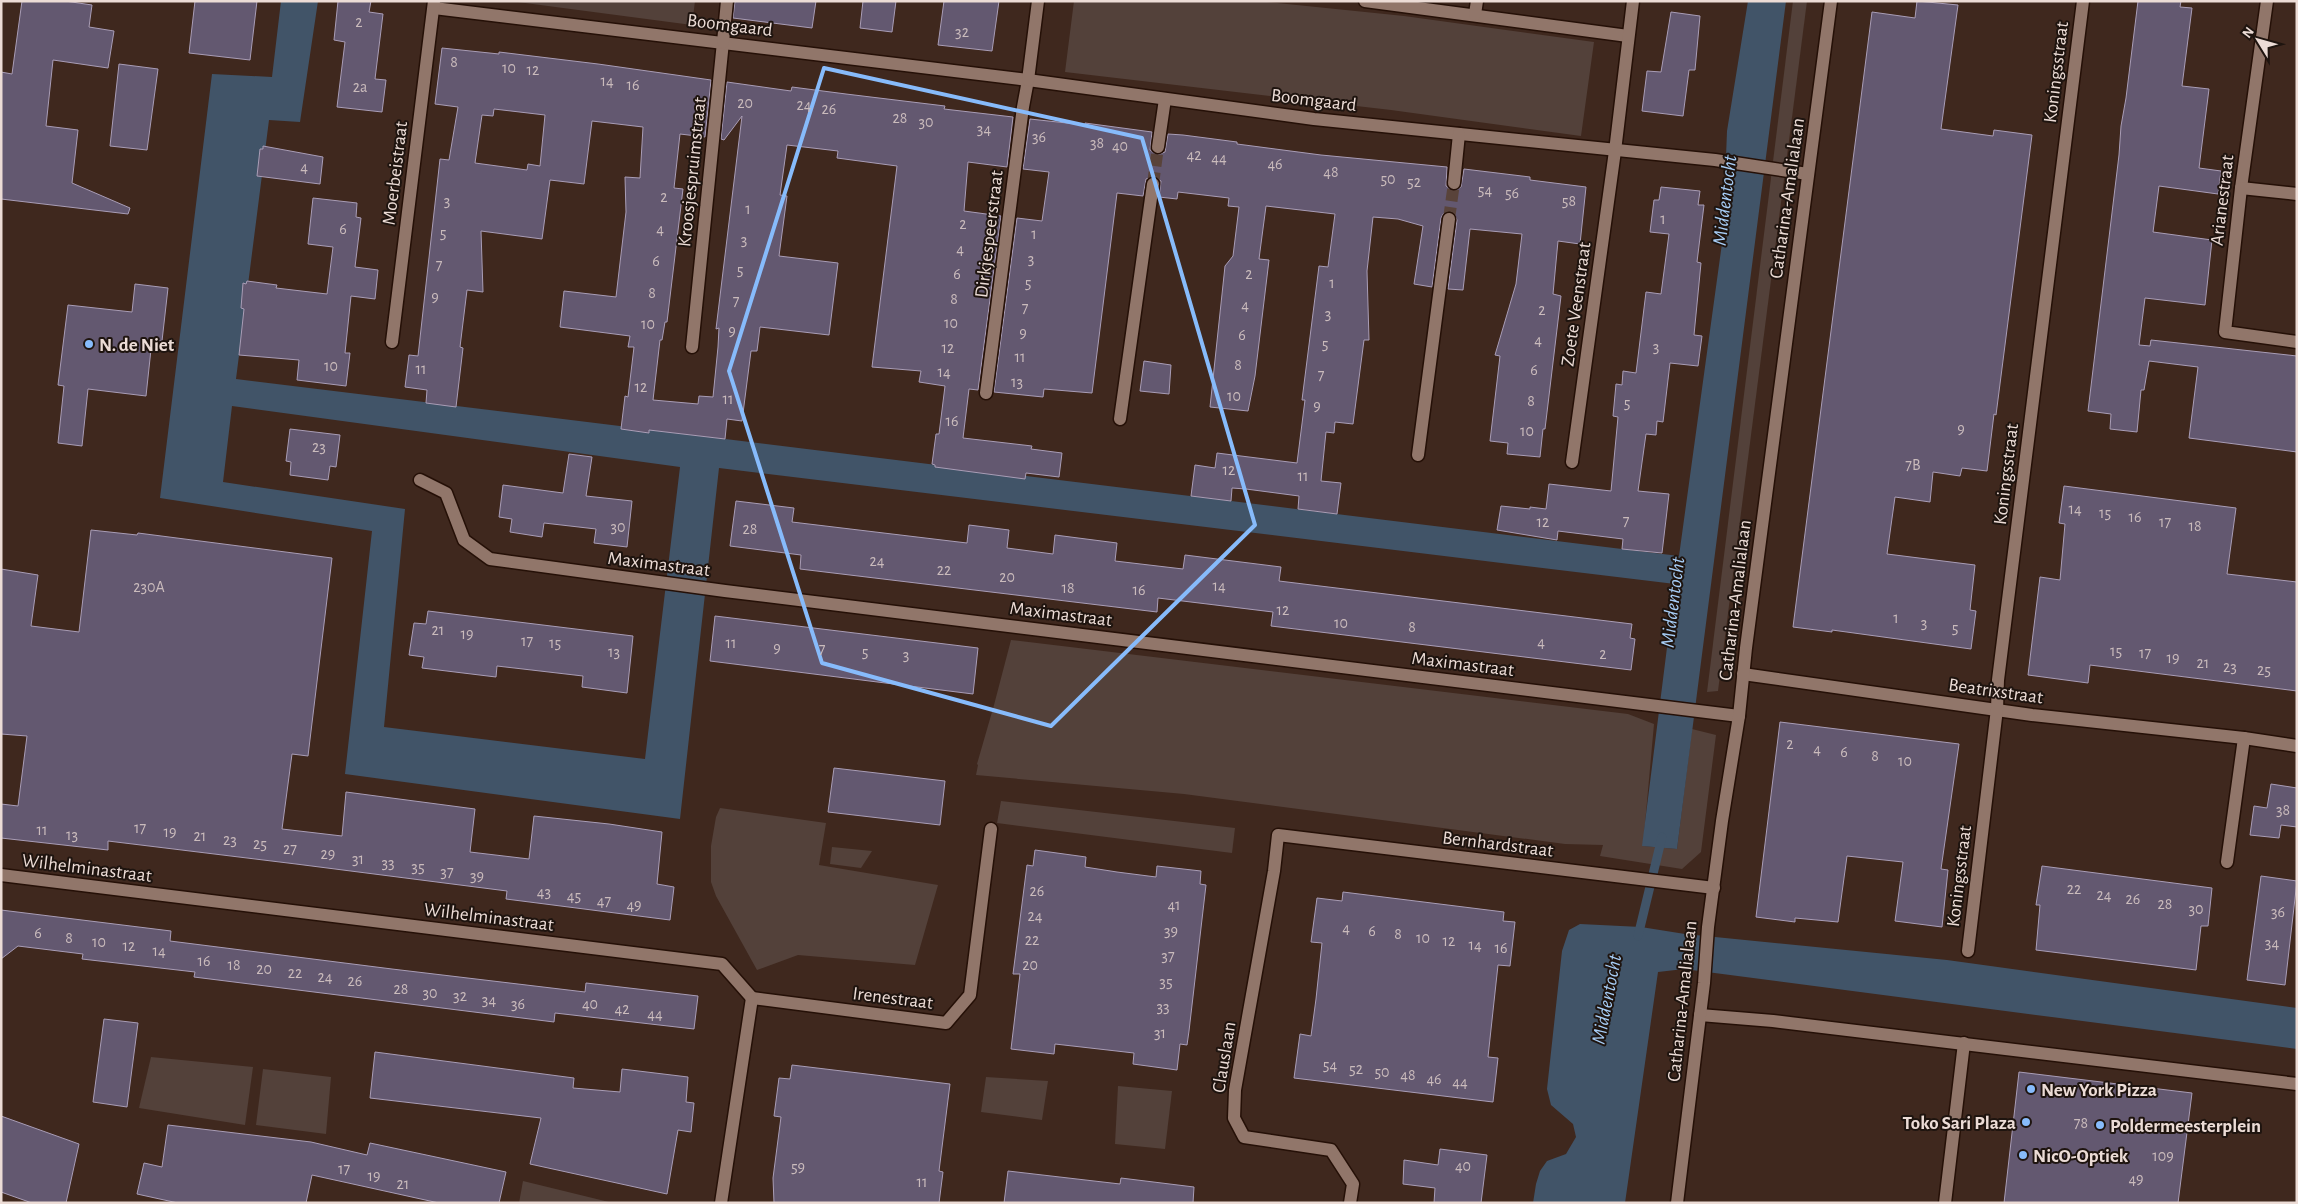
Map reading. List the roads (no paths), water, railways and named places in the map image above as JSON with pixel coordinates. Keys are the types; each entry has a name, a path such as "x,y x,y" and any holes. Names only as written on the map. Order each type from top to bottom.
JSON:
{"street":[{"name":"Kroosjespruimstraat","path":"692,347 727,1"},
{"path":"1028,80 1038,1"},
{"path":"1365,1 1475,14 1628,36"},
{"path":"1475,14 1476,1"},
{"path":"1615,151 1633,1"},
{"name":"Catharina-Amalialaan","path":"1677,1203 1704,982 1708,927 1738,716 1831,1"},
{"name":"Koningsstraat","path":"1968,951 1997,709 2000,661 2083,1"},
{"name":"Arianestraat","path":"2267,1 2241,188 2225,332 2297,342"},
{"name":"Boomgaard","path":"434,5 1028,80 1314,119 1715,160 1808,174"},
{"name":"Moerbeistraat","path":"392,342 434,5"},
{"name":"Dirkjespeerstraat","path":"986,393 1028,80"},
{"path":"1158,147 1165,99"},
{"path":"1454,183 1459,134"},
{"name":"Zoete Veenstraat","path":"1572,462 1615,151"},
{"path":"1120,419 1153,184"},
{"path":"2241,188 2297,194"},
{"path":"1418,455 1449,219"},
{"name":"Maximastraat","path":"420,480 446,493 464,540 490,559 653,582 1015,625 1249,656 1738,716"},
{"name":"Beatrixstraat","path":"1743,674 2032,715 2244,738 2297,746"},
{"path":"2227,862 2244,738"},
{"name":"Irenestraat","path":"752,998 946,1022 970,995 992,829"},
{"name":"Bernhardstraat","path":"1278,835 1714,888"},
{"name":"Clauslaan","path":"1278,835 1272,880 1235,1090 1234,1118 1244,1137 1331,1150 1353,1184 1350,1203"},
{"name":"Wilhelminastraat","path":"1,875 722,964 752,998"},
{"path":"721,1203 752,998"},
{"path":"1700,1014 1964,1043 2295,1084"},
{"path":"1945,1203 1964,1043"}],"water":[{"path":"281,1 318,1 300,122 269,120 236,379 1679,556 1723,236 1727,131 1748,1 1786,1 1677,849 1642,846 1675,584 719,468 680,819 345,774 372,531 160,498 212,74 272,77","holes":["232,406 680,467 645,759 384,727 405,509 223,482"]},
{"path":"1580,924 1641,927 1685,934 1947,960 2297,1008 2297,1049 1684,969 1658,972 1625,1203 1533,1203 1540,1171 1547,1161 1566,1154 1576,1137 1573,1124 1551,1105 1547,1089 1562,951 1569,930"}],"waterway":[{"name":"Middentocht","path":"1638,936 1662,837"}],"tunnel":[{"path":"1153,184 1158,147"},
{"path":"1449,219 1454,183"}],"place":[{"name":"N. de Niet","path":"89,344"},
{"name":"New York Pizza","path":"2031,1089"},
{"name":"Toko Sari Plaza","path":"2026,1122"},
{"name":"Poldermeesterplein","path":"2100,1125"},
{"name":"NicO-Optiek","path":"2023,1155"}]}
